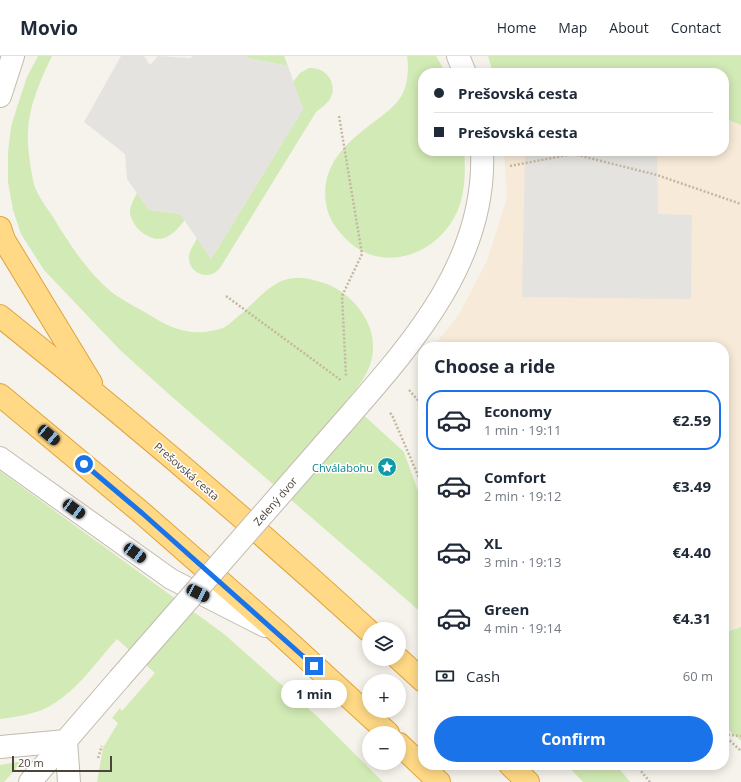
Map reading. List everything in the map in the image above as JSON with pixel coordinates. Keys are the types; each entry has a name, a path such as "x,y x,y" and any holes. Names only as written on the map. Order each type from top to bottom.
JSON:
{"highway":[{"path":"0,228 4,240 99,396"},
{"name":"Prešovská cesta","path":"0,316 99,396 279,549 362,625"},
{"path":"0,395 142,513 280,634 380,726"},
{"path":"406,665 418,676"},
{"path":"406,751 418,762"},
{"path":"426,770 439,782"},
{"path":"515,770 528,782"}],"street":[{"path":"0,96 13,56"},
{"path":"458,56 463,68"},
{"name":"Zelený dvor","path":"30,782 389,370 444,294 467,247 477,212 483,161"},
{"path":"0,747 66,741 69,782"}],"lane":[{"path":"0,457 171,579 280,634"}],"path":[{"path":"339,116 362,254 342,296 346,384"},
{"path":"483,161 547,156"},
{"path":"581,156 656,175 741,204"},
{"path":"226,296 346,384 367,395 392,415 418,475"},
{"path":"729,735 741,736"},
{"path":"729,740 741,751"},
{"path":"640,770 650,782"}],"shaded area":[{"path":"121,56 144,56 150,65 158,56 191,58 192,56 246,56 247,58 288,66 303,109 211,259 180,214 149,210 127,179 125,154 84,122"},
{"path":"729,120 741,125 741,627 729,631 729,342 437,342 459,314 487,261 507,198 504,156 729,156"},
{"path":"525,156 657,156 658,214 692,215 691,299 522,297"}],"green space":[{"path":"38,56 52,56 36,92 29,121 28,149 36,190 80,258 96,277 114,294 164,323 181,330 193,332 208,332 225,327 270,288 279,282 289,279 300,278 328,284 348,297 358,307 369,325 373,353 366,375 347,400 404,452 418,491 418,610 120,350 44,270 21,234 13,210 8,182 8,152 11,127 27,77"},
{"path":"246,56 284,56 288,66 247,58"},
{"path":"407,56 436,56 443,68 418,68 418,156 464,156 464,184 461,201 455,216 445,230 433,242 419,251 404,256 388,258 373,255 358,248 339,231 329,216 325,197 326,183 329,171 343,149 352,139 390,110 400,99 407,81"},
{"path":"488,56 741,56 741,125 729,120 729,68 492,68"},
{"path":"309,68 318,69 329,77 333,90 330,99 316,112 220,268 212,274 200,274 191,267 189,256 190,251 197,238 211,259 303,109 293,82 300,73"},
{"path":"137,193 149,210 180,214 185,220 173,233 167,237 158,239 146,235 136,227 131,216 131,206"},
{"path":"0,471 224,634 319,718 362,761 362,770 371,770 383,782 97,782 103,748 118,723 112,718 120,708 122,711 155,673 117,639 78,684 50,706 32,713 0,719"},
{"path":"741,627 741,741 729,730 729,631"},
{"path":"23,761 4,782 0,782 0,765"},
{"path":"572,770 620,770 630,782 583,782"}],"place":[{"name":"Chválabohu","path":"387,467"}],"route":[{"path":"84,464 280,634 314,666"}]}
